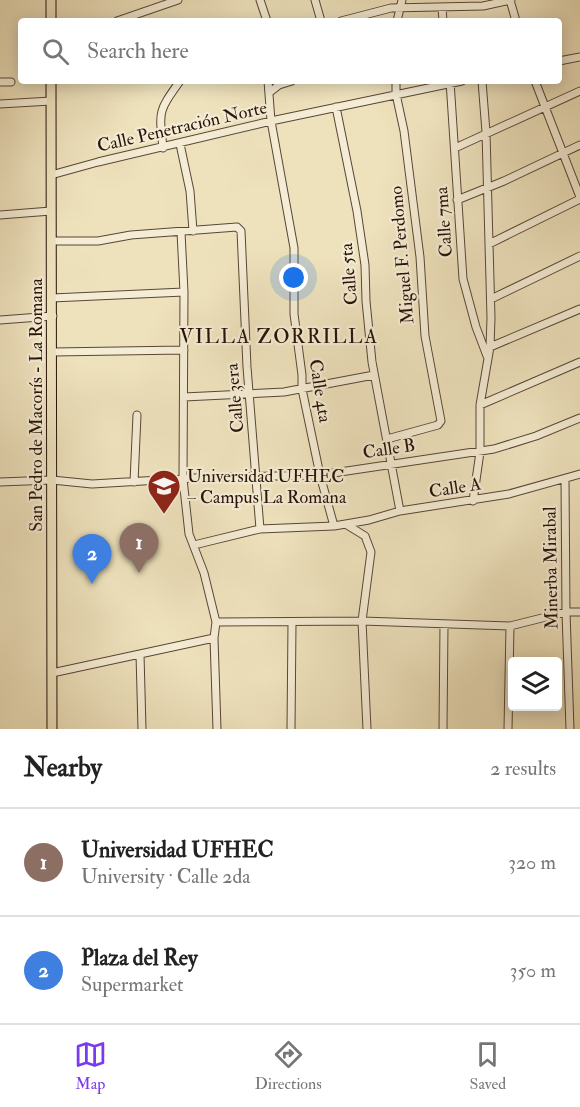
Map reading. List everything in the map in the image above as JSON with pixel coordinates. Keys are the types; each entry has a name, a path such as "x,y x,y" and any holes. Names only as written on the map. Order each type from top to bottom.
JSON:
{"main road":[{"path":"51,0 51,18"},
{"name":"San Pedro de Macorís - La Romana","path":"51,84 52,729"}],"street":[{"path":"126,18 178,0"},
{"path":"261,0 266,18"},
{"path":"315,0 320,18"},
{"path":"352,18 401,4 442,8 483,6 511,0 515,18"},
{"path":"442,8 443,18"},
{"path":"562,60 580,57"},
{"path":"0,82 11,82"},
{"path":"163,148 161,110 178,84"},
{"name":"Calle 4ta","path":"269,84 271,121 294,248 294,314 302,389 320,475 334,526"},
{"path":"270,92 282,84"},
{"name":"Miguel F. Perdomo","path":"387,439 438,425 441,421 425,336 421,267 409,164 396,84"},
{"name":"Calle Penetración Norte","path":"51,175 271,121 441,84"},
{"name":"Calle 7ma","path":"450,84 463,279 476,327 488,358"},
{"path":"473,501 480,452 480,405 490,347 491,298 482,84"},
{"path":"489,244 580,198 536,84"},
{"path":"455,148 580,91"},
{"path":"0,104 51,101"},
{"name":"Calle 5ta","path":"336,107 362,239 374,375 400,511"},
{"path":"52,241 98,241 131,235 193,231 190,191 180,144"},
{"path":"457,200 580,145"},
{"path":"0,215 51,211"},
{"name":"Calle 3era","path":"193,231 239,229 242,233 249,394 260,529"},
{"path":"181,232 184,292 183,478 189,534 211,598 216,622 214,638 217,729"},
{"path":"491,298 580,256"},
{"path":"52,298 184,292"},
{"path":"490,347 580,309"},
{"path":"0,320 53,316"},
{"path":"53,352 184,350"},
{"path":"480,405 580,362"},
{"path":"184,398 302,389 374,375"},
{"path":"135,482 137,415"},
{"name":"Calle B","path":"0,482 52,480 92,484 183,478 320,475 480,452 536,436 580,418"},
{"name":"Calle A","path":"194,545 260,529 334,526 369,520 400,511 473,501 531,489 580,474"},
{"name":"Minerba Mirabal","path":"565,479 570,729"},
{"path":"346,524 365,536 371,552 362,621 367,729"},
{"path":"216,622 362,621 510,626 566,612 580,612"},
{"path":"291,729 292,623"},
{"path":"443,729 444,624"},
{"path":"508,729 510,626"},
{"path":"52,673 214,638"},
{"path":"140,654 142,729"}],"place":[{"name":"Universidad UFHEC – Campus La Romana","path":"164,515"},
{"name":"Universidad UFHEC","path":"139,573"},
{"name":"Plaza del Rey","path":"92,584"}],"district":[{"name":"VILLA ZORRILLA","path":"279,336"}]}
